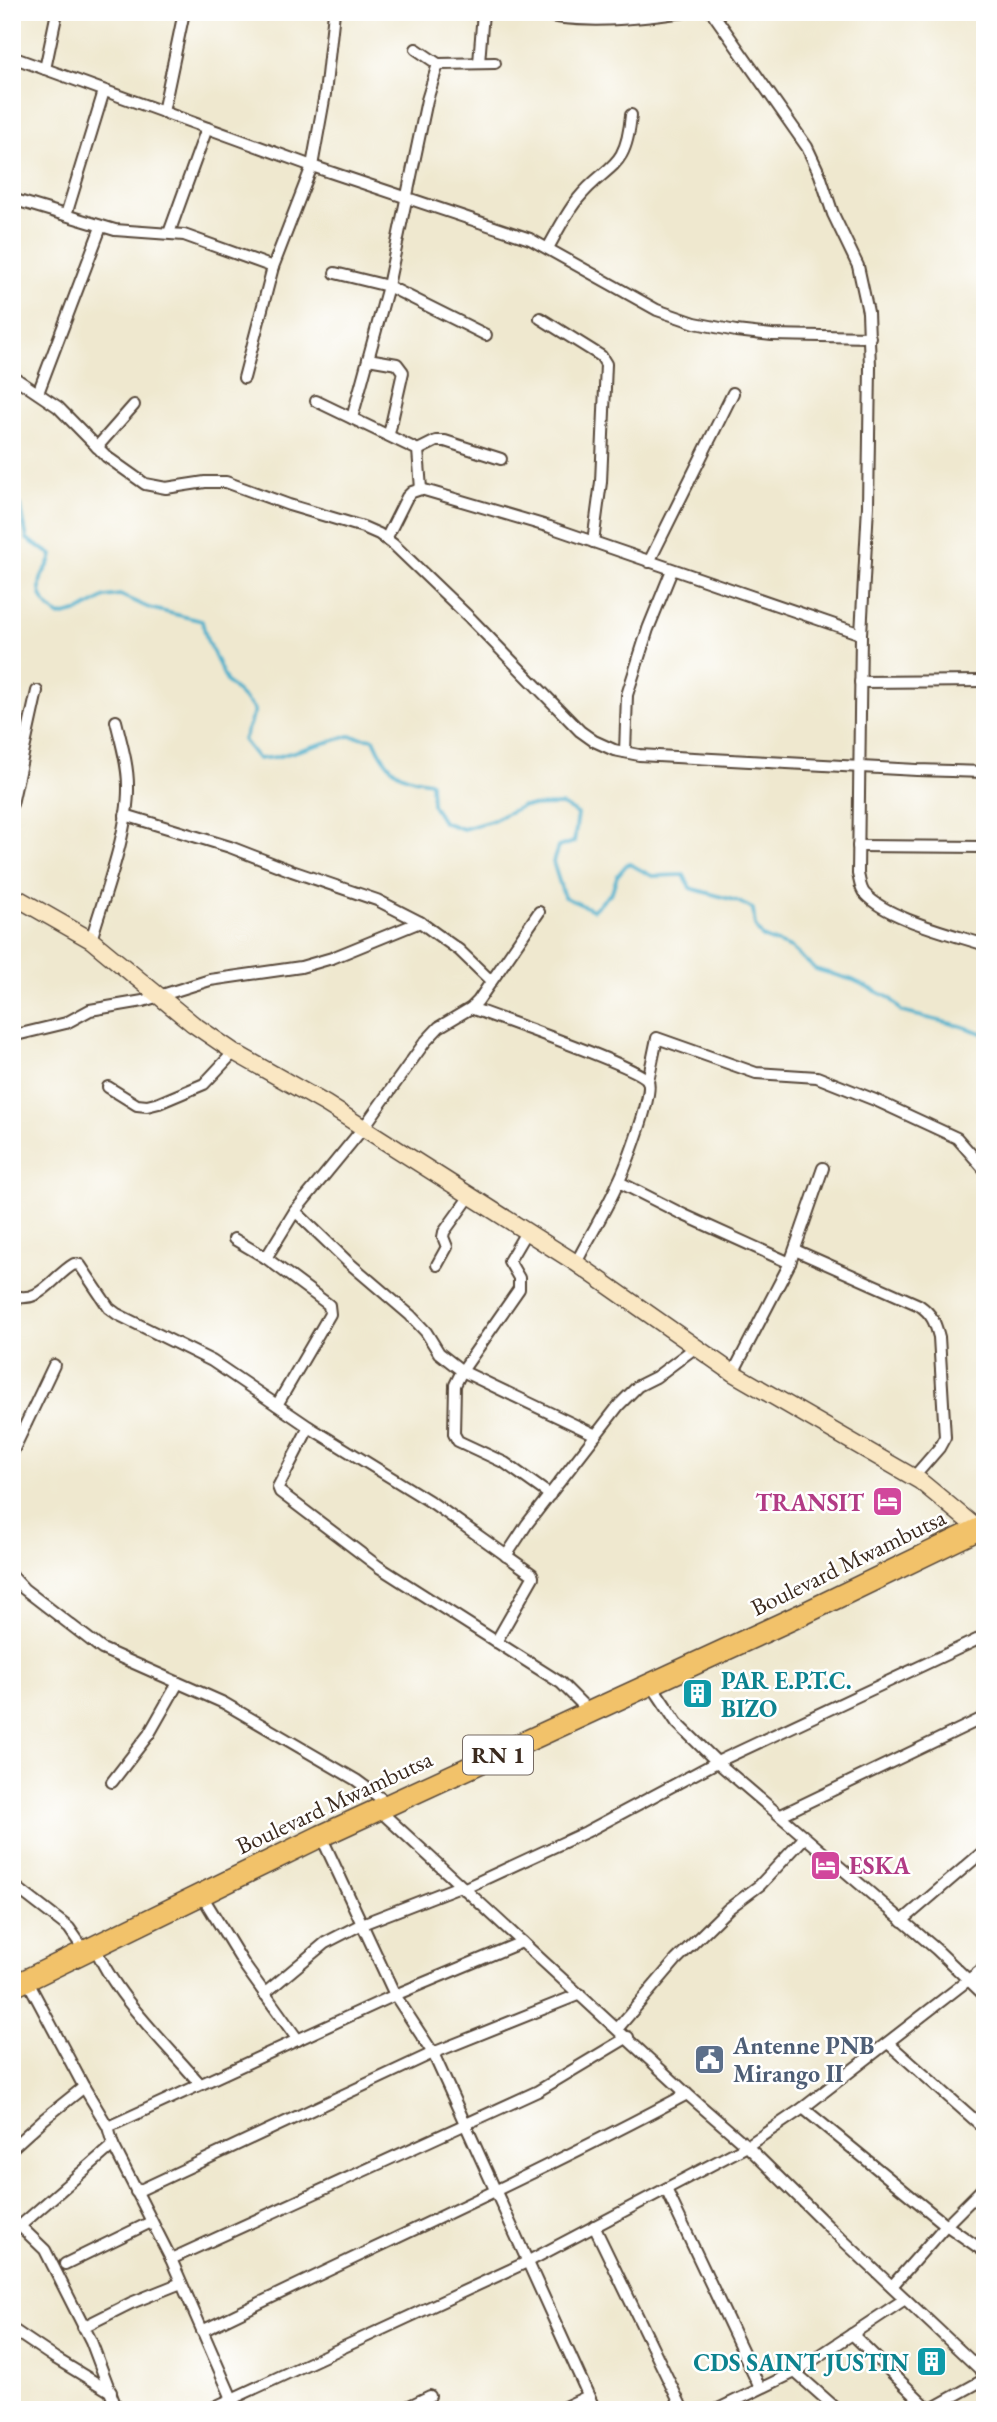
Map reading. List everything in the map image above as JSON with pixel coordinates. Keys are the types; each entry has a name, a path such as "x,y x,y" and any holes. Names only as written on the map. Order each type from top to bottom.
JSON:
{"highway":[{"name":"Boulevard Mwambutsa","path":"20,1983 321,1836 651,1684 981,1527"}],"street":[{"path":"46,69 57,12"},
{"path":"163,112 184,12"},
{"path":"244,378 272,267 312,166 325,94 334,12"},
{"path":"479,63 483,12"},
{"path":"530,12 578,20 684,12"},
{"path":"712,12 807,147 833,214 858,266 868,312 868,506 861,634 858,874 862,892 878,905 911,921 985,945"},
{"path":"416,49 438,64 495,63"},
{"path":"13,59 312,166 530,239 657,310 695,323 772,335 870,337"},
{"path":"352,418 388,286 427,100 438,64"},
{"path":"66,215 104,91"},
{"path":"548,248 576,201 625,151 631,115"},
{"path":"169,233 207,128"},
{"path":"12,199 102,227 184,235 272,267"},
{"path":"38,393 102,227"},
{"path":"335,273 388,286 486,335"},
{"path":"540,318 601,356 606,363 601,482 593,542"},
{"path":"368,359 397,363 403,372 389,435"},
{"path":"12,376 63,412 113,462 145,484 166,488 226,482 289,505 363,527 386,539 470,618 580,730 594,741 614,750 667,757 985,772"},
{"path":"649,562 733,393"},
{"path":"316,401 418,450"},
{"path":"97,447 134,405"},
{"path":"418,450 436,441 445,441 501,459"},
{"path":"418,450 421,489"},
{"path":"386,539 408,497 412,492 421,489 593,542 861,634"},
{"path":"625,752 627,695 648,629 672,570"},
{"path":"860,682 985,681"},
{"path":"12,804 37,691"},
{"path":"91,940 125,815 127,776 116,721"},
{"path":"125,815 230,847 377,900 420,922 459,950 491,981"},
{"path":"859,846 985,847"},
{"path":"13,897 91,940 158,996 234,1052 364,1127 576,1263 733,1373 914,1478 981,1527"},
{"path":"266,1258 295,1211 364,1127 425,1042 439,1027 471,1008 539,912"},
{"path":"12,1036 66,1023 90,1010 158,996 210,980 301,967 332,958 420,922"},
{"path":"471,1008 611,1061 642,1074 648,1081"},
{"path":"576,1263 619,1182 644,1114 657,1038 756,1073 817,1077 875,1100 957,1138 985,1170"},
{"path":"108,1087 137,1105 159,1103 204,1084 234,1052"},
{"path":"733,1373 790,1263 824,1168"},
{"path":"619,1182 790,1263"},
{"path":"437,1265 447,1247 444,1232 470,1196"},
{"path":"295,1211 348,1262 410,1315 426,1332 439,1353 461,1371 596,1435"},
{"path":"526,1232 509,1261 519,1279 519,1289 461,1371 455,1385 455,1438 505,1463 550,1495"},
{"path":"234,1239 266,1258 329,1305 331,1310 277,1405"},
{"path":"795,1250 919,1305 929,1312 936,1322 945,1437 914,1478"},
{"path":"12,1295 29,1298 37,1295 67,1268 74,1264 80,1265 109,1308 117,1314 212,1361 309,1427 434,1504 532,1574 533,1577 496,1642"},
{"path":"506,1556 527,1524 619,1405 638,1386 656,1377 696,1347"},
{"path":"12,1453 54,1365"},
{"path":"309,1427 278,1490 379,1567 561,1683 590,1712"},
{"path":"12,1576 24,1590 102,1650 224,1703 356,1780 462,1888 747,2146 985,2377 930,2410 852,2334"},
{"path":"264,1994 325,1943 362,1924 462,1888 586,1832 717,1762 985,1636"},
{"path":"112,1782 149,1734 178,1683"},
{"path":"651,1684 677,1723 717,1762 936,1949 965,1980 985,1996"},
{"path":"781,1815 985,1717"},
{"path":"321,1836 395,1995 433,2053 595,2410"},
{"path":"618,2028 685,1951 728,1909 761,1885 804,1838"},
{"path":"902,1921 985,1850"},
{"path":"12,1884 69,1928 90,1949 135,2008 200,2084"},
{"path":"201,1894 245,1966 298,2040"},
{"path":"108,2127 395,1995 522,1942"},
{"path":"208,2410 234,2405 527,2262 747,2146 803,2108 985,1967"},
{"path":"20,1983 108,2127 113,2145 171,2259 234,2405"},
{"path":"136,2192 433,2053 580,1994"},
{"path":"171,2259 538,2091 628,2037"},
{"path":"888,2043 985,2129"},
{"path":"12,2148 84,2087"},
{"path":"202,2331 617,2132 687,2094"},
{"path":"803,2108 946,2225 985,2252"},
{"path":"113,2145 16,2224 45,2250 91,2342 117,2410"},
{"path":"892,2286 985,2186"},
{"path":"666,2189 760,2388"},
{"path":"65,2264 152,2222"},
{"path":"594,2226 683,2410"},
{"path":"83,2327 131,2303 181,2283"},
{"path":"716,2410 795,2372 905,2299"},
{"path":"12,2329 111,2392"},
{"path":"795,2372 838,2410"},
{"path":"401,2410 430,2396"},
{"path":"558,2410 588,2396"}],"waterway":[{"path":"12,495 21,507 27,539 52,555 42,576 40,589 43,600 60,616 80,611 105,597 120,595 149,608 202,621 207,640 227,682 255,710 243,740 258,759 276,757 349,736 374,739 395,771 410,778 431,782 432,804 443,822 463,829 491,821 522,806 562,805 578,814 574,842 558,847 553,862 564,897 593,910 612,892 617,876 628,863 652,876 684,875 690,888 737,901 753,909 755,926 762,937 791,948 815,969 853,980 890,998 902,1012 985,1034"}],"place":[{"name":"TRANSIT","path":"887,1502"},
{"name":"PAR E.P.T.C. BIZO","path":"698,1694"},
{"name":"ESKA","path":"826,1865"},
{"name":"Antenne PNB Mirango II","path":"710,2059"},
{"name":"CDS SAINT JUSTIN","path":"932,2362"}]}
